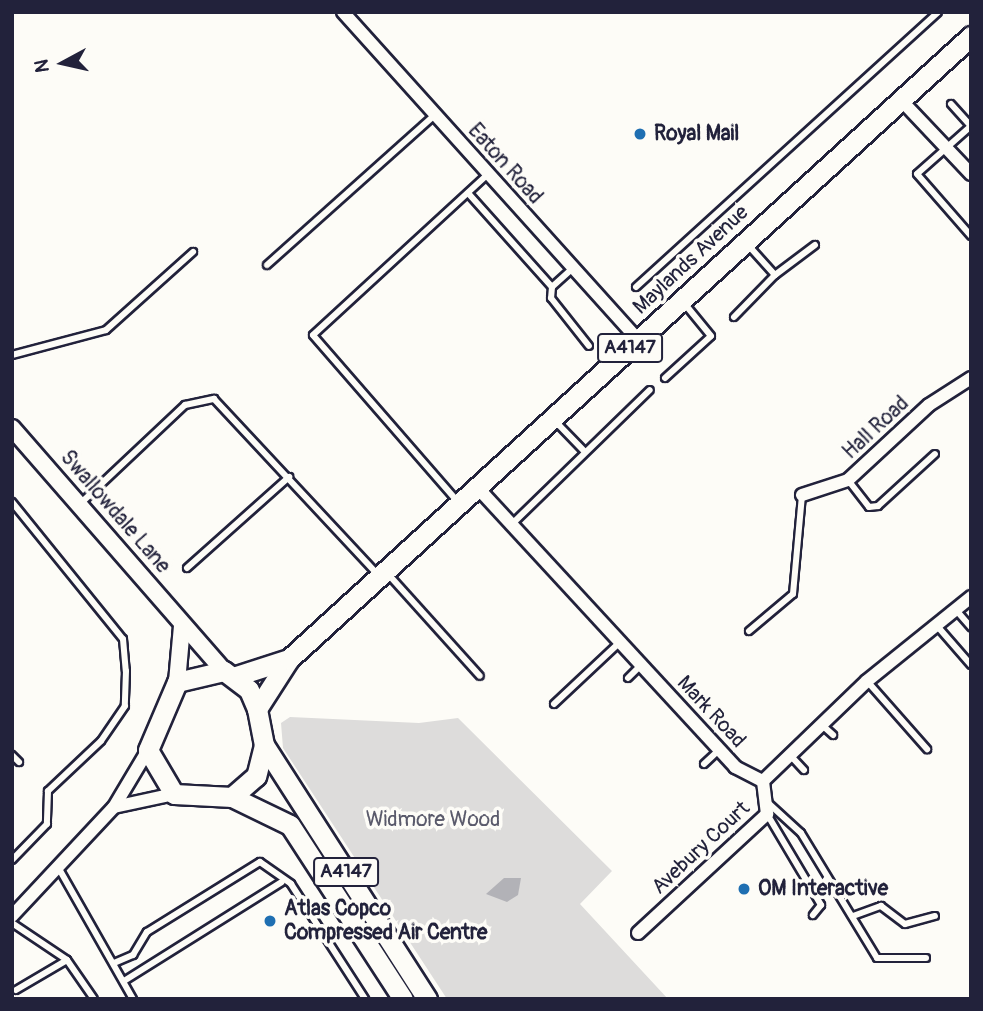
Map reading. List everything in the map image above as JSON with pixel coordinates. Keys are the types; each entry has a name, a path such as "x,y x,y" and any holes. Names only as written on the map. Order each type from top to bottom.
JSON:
{"main road":[{"name":"Maylands Avenue","path":"257,709 289,659 744,241 971,37"},
{"name":"Maylands Avenue","path":"230,674 289,659"},
{"path":"230,674 257,709 264,745 256,776 232,797 174,794 148,750 177,682 230,674"},
{"name":"A4147","path":"264,745 427,999"},
{"name":"A4147","path":"232,797 290,825 403,999"}],"street":[{"name":"Eaton Road","path":"344,12 638,341"},
{"path":"901,100 971,174"},
{"name":"Hall Road","path":"802,495 848,480 929,405 971,378"},
{"name":"Swallowdale Lane","path":"12,428 182,626 230,674"},
{"name":"Mark Road","path":"477,487 734,767 763,781"},
{"path":"763,781 789,753 867,681 938,628 971,597"},
{"path":"177,682 182,626"},
{"path":"12,916 114,807 148,750"},
{"name":"Avebury Court","path":"638,933 767,814 763,781"},
{"path":"114,807 174,794"}],"lane":[{"path":"636,287 938,12"},
{"path":"951,104 971,126 917,174 971,236"},
{"path":"267,265 435,114"},
{"path":"459,503 313,335 488,174"},
{"path":"468,193 552,287 556,310 589,346"},
{"path":"744,241 775,275"},
{"path":"734,317 775,275 815,245"},
{"path":"12,355 106,330 193,252"},
{"path":"552,287 573,268"},
{"path":"665,378 711,336 681,299"},
{"path":"512,524 650,390"},
{"path":"79,506 185,405 204,398 224,406 480,676"},
{"path":"552,417 585,452"},
{"path":"848,480 869,507 878,506 935,454"},
{"path":"187,568 289,477"},
{"path":"749,631 793,594 802,495"},
{"path":"12,502 122,639 126,671 125,706 101,741 48,791 47,824 12,860"},
{"path":"956,610 971,627"},
{"path":"938,628 971,665"},
{"path":"554,704 620,642"},
{"path":"628,678 642,665"},
{"path":"867,681 927,749"},
{"path":"822,725 833,735"},
{"path":"704,764 719,750"},
{"path":"789,753 804,770"},
{"path":"12,755 19,762"},
{"path":"764,800 801,833 877,958 926,958"},
{"path":"767,814 821,905 813,915"},
{"path":"114,962 133,955 147,932 256,863 271,867 282,882 291,884 365,999"},
{"path":"58,867 133,999"},
{"path":"124,981 282,882"},
{"path":"853,916 881,906 905,924 935,916"},
{"path":"12,923 66,960 94,999"},
{"path":"16,990 66,960"}],"green space":[{"name":"Widmore Wood","path":"290,717 419,723 458,718 612,871 580,904 668,999 447,999 283,748 281,723"}],"shaded area":[{"path":"504,878 521,878 518,895 507,902 486,894"}],"place":[{"name":"Royal Mail","path":"640,134"},
{"name":"OM Interactive","path":"744,889"},
{"name":"Atlas Copco Compressed Air Centre","path":"270,921"}]}
